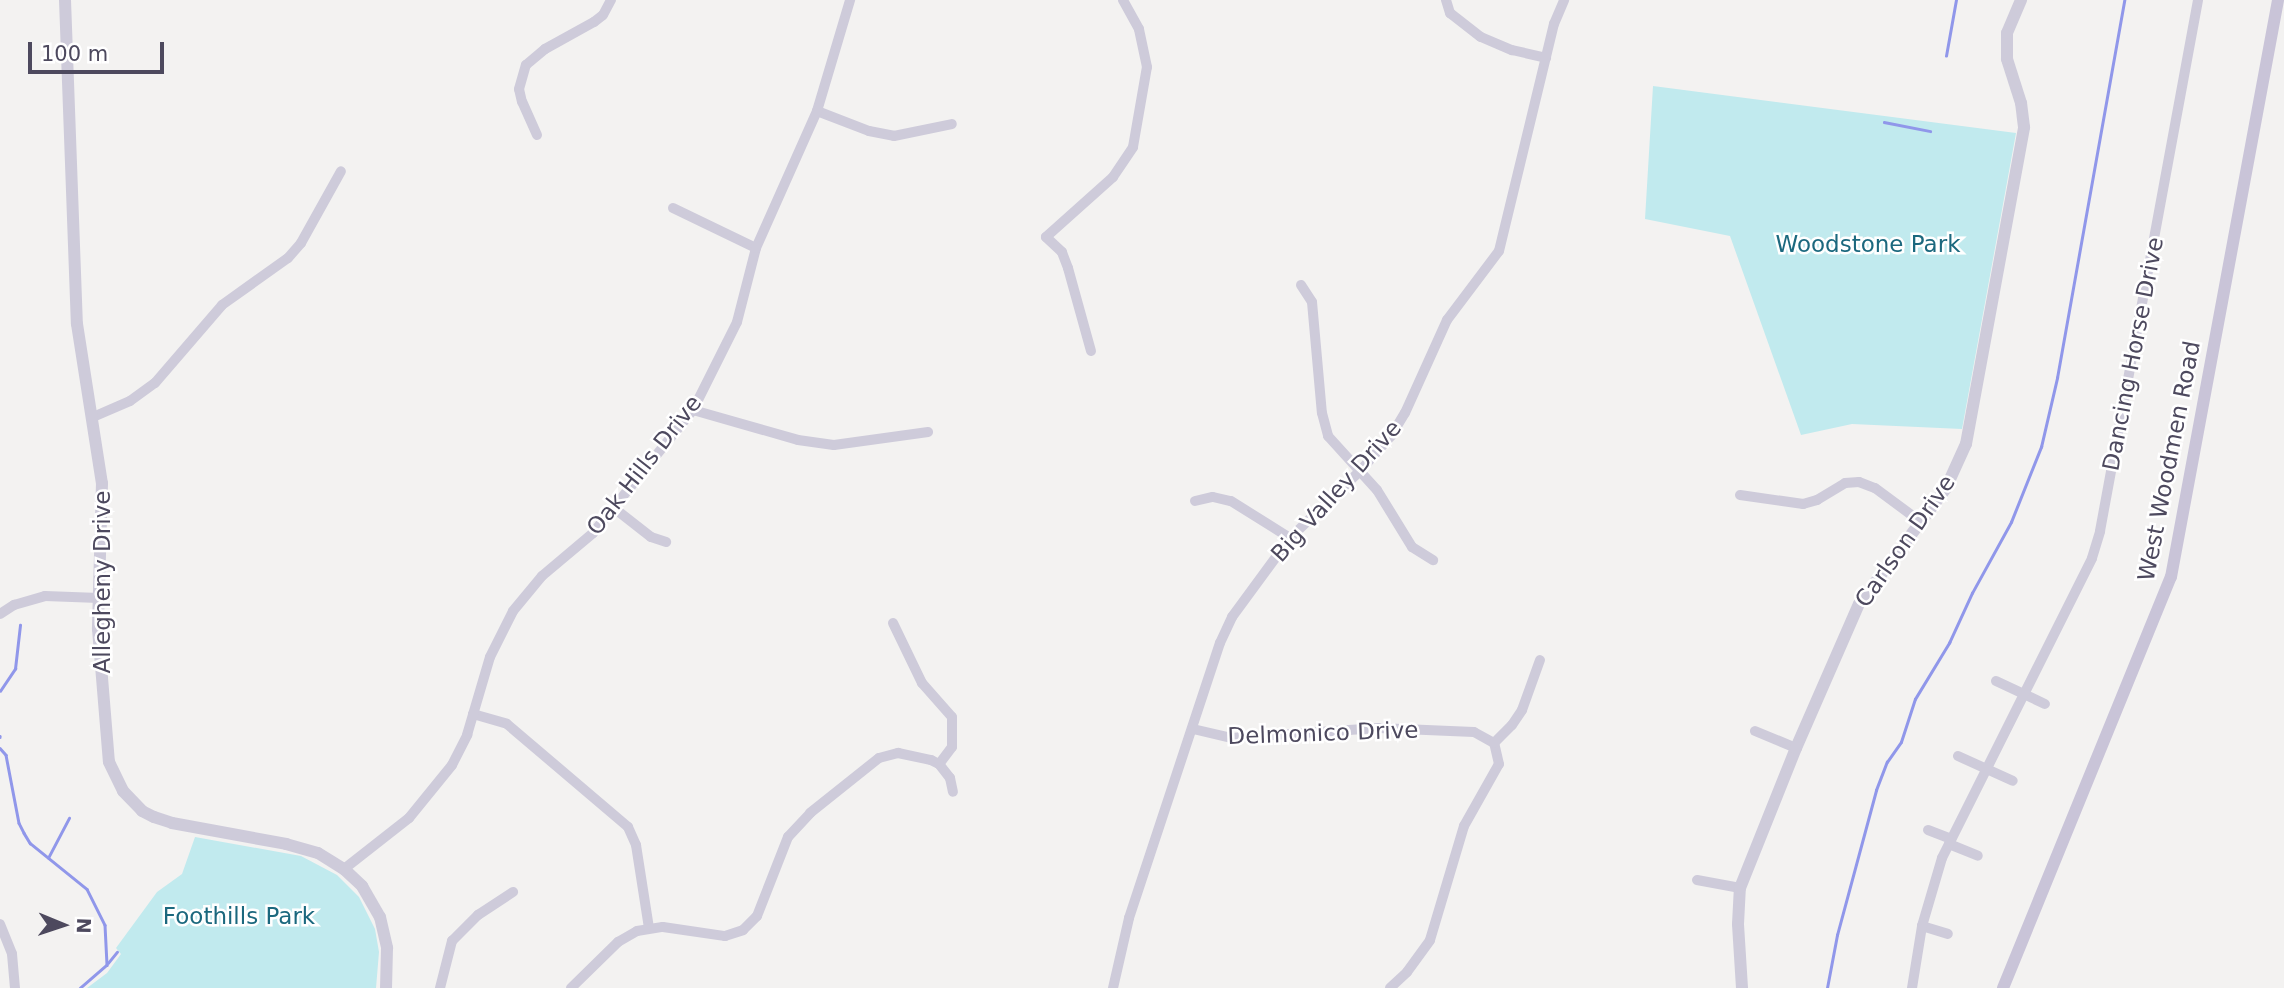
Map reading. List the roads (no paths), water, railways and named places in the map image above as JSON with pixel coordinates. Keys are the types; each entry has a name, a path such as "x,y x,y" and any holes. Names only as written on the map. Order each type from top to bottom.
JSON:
{"main road":[{"name":"West Woodmen Road","path":"2003,988 2171,577 2274,1"}],"street":[{"name":"Allegheny Drive","path":"65,0 75,294 102,483 99,598 109,762 114,776 132,802 142,811 172,823 286,844 318,853 344,869 362,886 380,917 387,948 386,988"},
{"path":"537,135 519,89 526,65 545,49 594,22 603,15 611,0"},
{"name":"Oak Hills Drive","path":"344,869 417,810 460,750 489,657 513,611 542,576 584,542 693,410 737,322 756,248 817,111 850,0"},
{"path":"1091,351 1062,251 1046,237 1122,168 1133,147 1147,67 1139,29 1123,0"},
{"path":"1446,0 1450,13 1480,37 1512,50 1546,58"},
{"name":"Big Valley Drive","path":"1113,988 1129,918 1220,643 1233,617 1290,538 1360,471 1397,426 1447,320 1499,251 1554,24 1564,0"},
{"name":"Carlson Drive","path":"1742,988 1738,924 1740,888 1796,748 1859,604 1946,488 1966,444 1976,404 2024,127 2021,103 2007,59 2007,33 2021,0"},
{"name":"Dancing Horse Drive","path":"1912,988 1922,926 1935,879 1950,842 2092,558 2100,531 2198,0"},
{"path":"817,111 869,131 894,136 952,124"},
{"path":"93,417 131,401 155,383 222,304 288,258 301,243 341,171"},
{"path":"673,208 756,248"},
{"path":"1301,285 1312,302 1322,413 1328,436 1389,507 1412,547 1433,559"},
{"path":"693,410 799,440 834,445 928,432"},
{"path":"1740,495 1803,504 1817,500 1845,483 1859,482 1875,488 1921,522"},
{"path":"1195,501 1213,497 1231,501 1290,538"},
{"path":"614,508 651,537 666,542"},
{"path":"0,614 14,605 45,596 99,598"},
{"path":"893,623 922,683 952,717 952,747 939,764"},
{"path":"1390,988 1407,972 1430,940 1464,826 1499,764 1494,743 1522,710 1540,660"},
{"path":"1996,681 2045,704"},
{"path":"473,714 507,724 628,827 636,845 649,928"},
{"name":"Delmonico Drive","path":"1193,729 1231,738 1379,728 1474,732 1494,743"},
{"path":"1755,731 1796,748"},
{"path":"571,988 618,942 649,928 725,936 743,930 757,916 781,849 810,813 879,758 910,754 939,764 950,778 953,792"},
{"path":"1958,756 2013,780"},
{"path":"1928,830 1978,856"},
{"path":"1697,880 1740,888"},
{"path":"440,988 452,941 478,915 513,892"},
{"path":"0,925 12,954 15,988"},
{"path":"1922,926 1948,934"}],"waterway":[{"path":"1946,56 1956,0"},
{"path":"1827,988 1837,935 1876,790 1887,762 1901,742 1915,699 1949,643 1972,593 2011,522 2041,447 2057,378 2124,0"},
{"path":"1884,122 1930,131"},
{"path":"0,691 15,669 20,625"},
{"path":"0,748 6,755 19,823 24,833 30,843 87,889 105,925 107,965 81,988"},
{"path":"48,858 69,818"},
{"path":"108,963 117,952"}],"park label":[{"name":"Woodstone Park","path":"1868,244"},
{"name":"Foothills Park","path":"239,916"}]}
